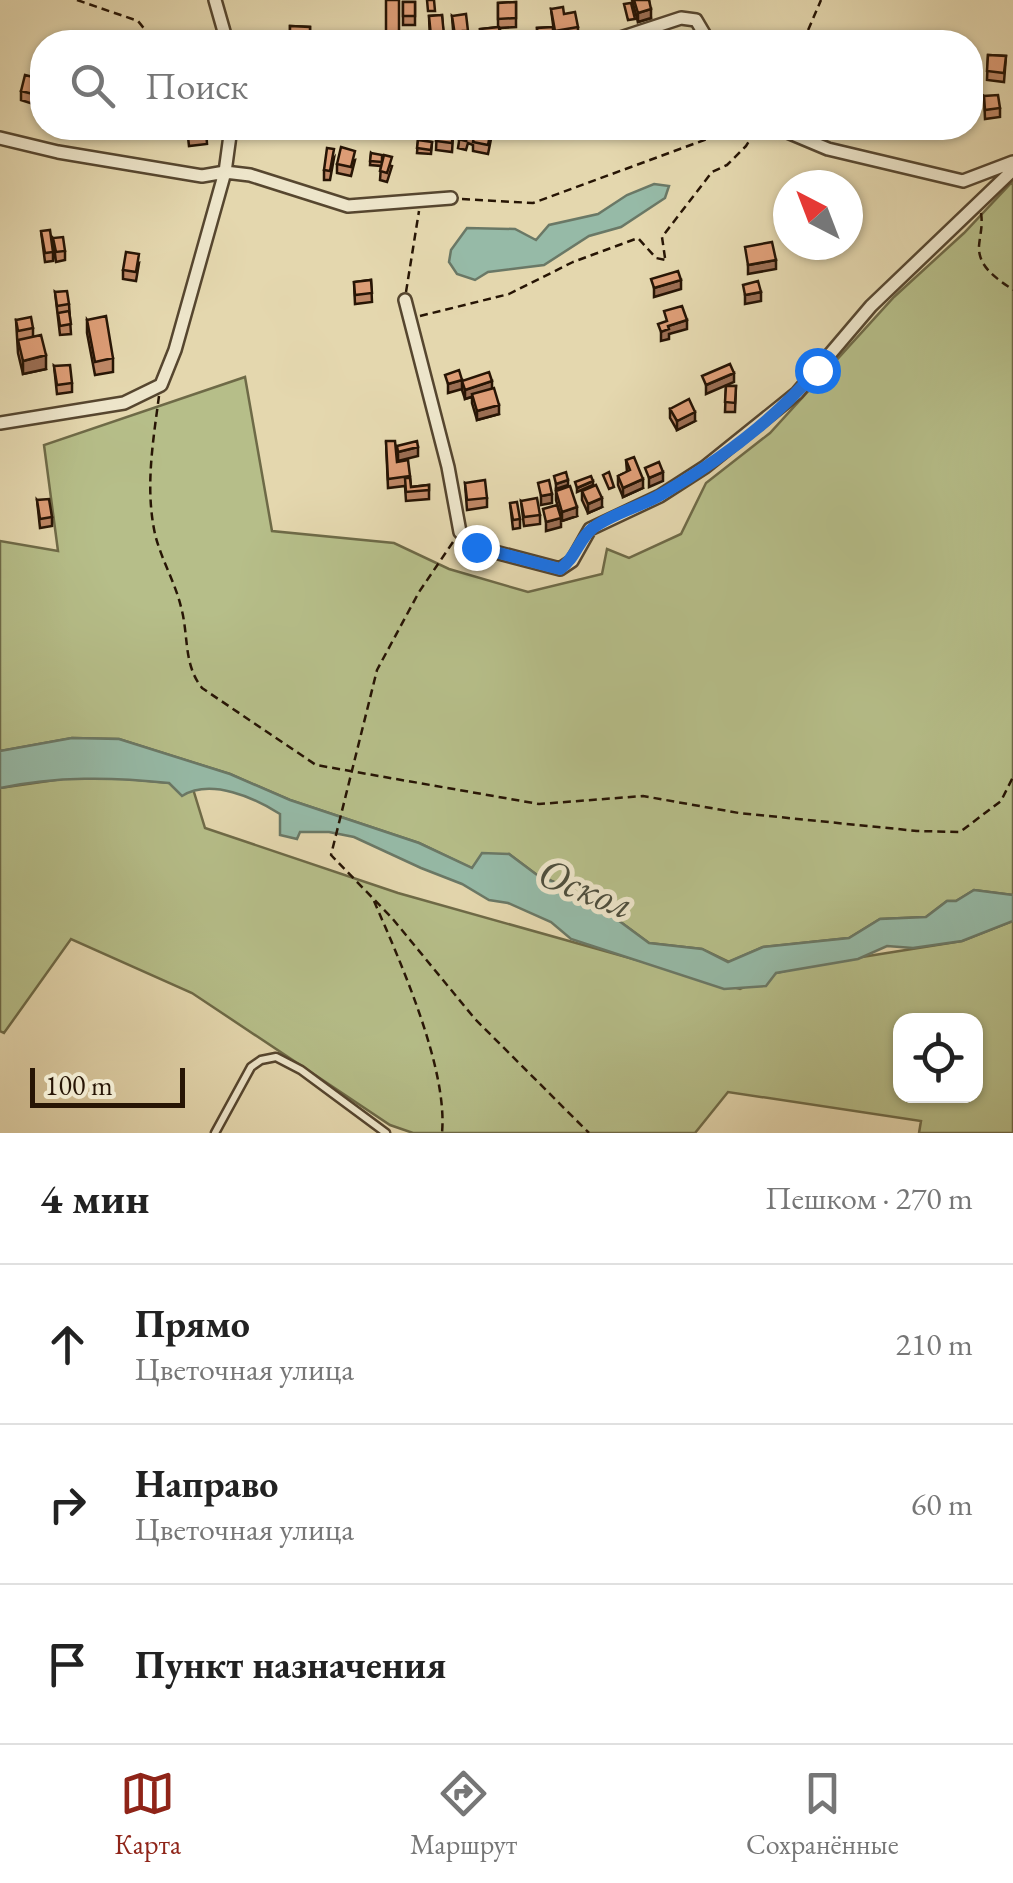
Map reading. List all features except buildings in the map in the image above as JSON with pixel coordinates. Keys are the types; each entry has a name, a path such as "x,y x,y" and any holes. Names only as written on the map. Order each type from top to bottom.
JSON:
{"street":[{"path":"215,0 224,30"},
{"path":"644,30 681,18 696,20 701,30"},
{"path":"0,138 58,152 202,176 225,172 250,175 348,206 451,198"},
{"path":"0,423 124,402 161,385 175,350 225,172 230,140"},
{"path":"808,140 963,181 1013,166"},
{"path":"405,300 448,468 460,532 476,547 560,569 572,561 590,529 660,496 704,467 797,393 872,306 1013,166"},
{"path":"963,181 979,202"}],"lane":[{"path":"215,1133 252,1067 276,1056 386,1133"}],"path":[{"path":"76,0 138,21 146,30"},
{"path":"808,30 821,0"},
{"path":"451,198 533,203 704,140"},
{"path":"409,318 508,294 573,262 638,238 656,258 666,260 662,237 712,172 727,165 750,140"},
{"path":"405,300 421,200"},
{"path":"979,202 983,231 978,248 988,272 1013,290"},
{"path":"161,385 150,459 150,502 156,538 182,608 190,673 202,688 316,765 539,804 643,796 739,812 960,832 1001,801 1013,777"},
{"path":"460,532 419,592 378,670 331,856 374,900 475,1020 589,1133"},
{"path":"374,900 426,1033 444,1115 442,1133"}],"green space":[{"path":"1013,181 1013,895 974,890 956,901 947,901 926,917 880,919 849,938 763,947 729,962 702,949 649,943 603,909 569,888 537,875 509,854 473,869 419,843 290,800 230,774 119,739 72,738 0,751 0,541 58,551 44,445 245,377 272,531 394,543 449,569 528,592 602,574 607,549 629,558 681,534 706,483 770,433 894,297 964,233"},
{"path":"106,777 193,789 205,828 398,893 740,989 776,973 812,965 962,941 1013,921 1013,1133 919,1133 921,1121 728,1092 695,1133 413,1133 390,1125 192,993 71,939 4,1033 0,1031 0,788"}],"shaded area":[{"path":"654,184 669,186 665,198 621,227 589,236 544,265 488,272 475,280 457,274 449,262 451,250 467,228 515,229 536,240 549,225 598,214 627,195"},
{"path":"72,738 119,739 230,774 290,800 419,843 472,868 482,853 509,854 537,875 569,888 603,909 649,943 702,949 728,962 763,947 849,938 880,919 926,917 947,901 956,901 974,890 1013,895 1013,921 962,941 913,948 887,946 858,959 776,973 766,986 724,989 571,939 551,922 508,903 489,900 462,884 354,837 329,832 300,832 297,839 280,835 280,814 232,792 206,789 182,796 169,783 106,779 42,781 0,788 0,751"}],"route":[{"path":"476,547 560,569 572,561 590,529 660,496 704,467 797,393 817,370"}],"water label":[{"name":"Оскол","path":"586,888"}]}
